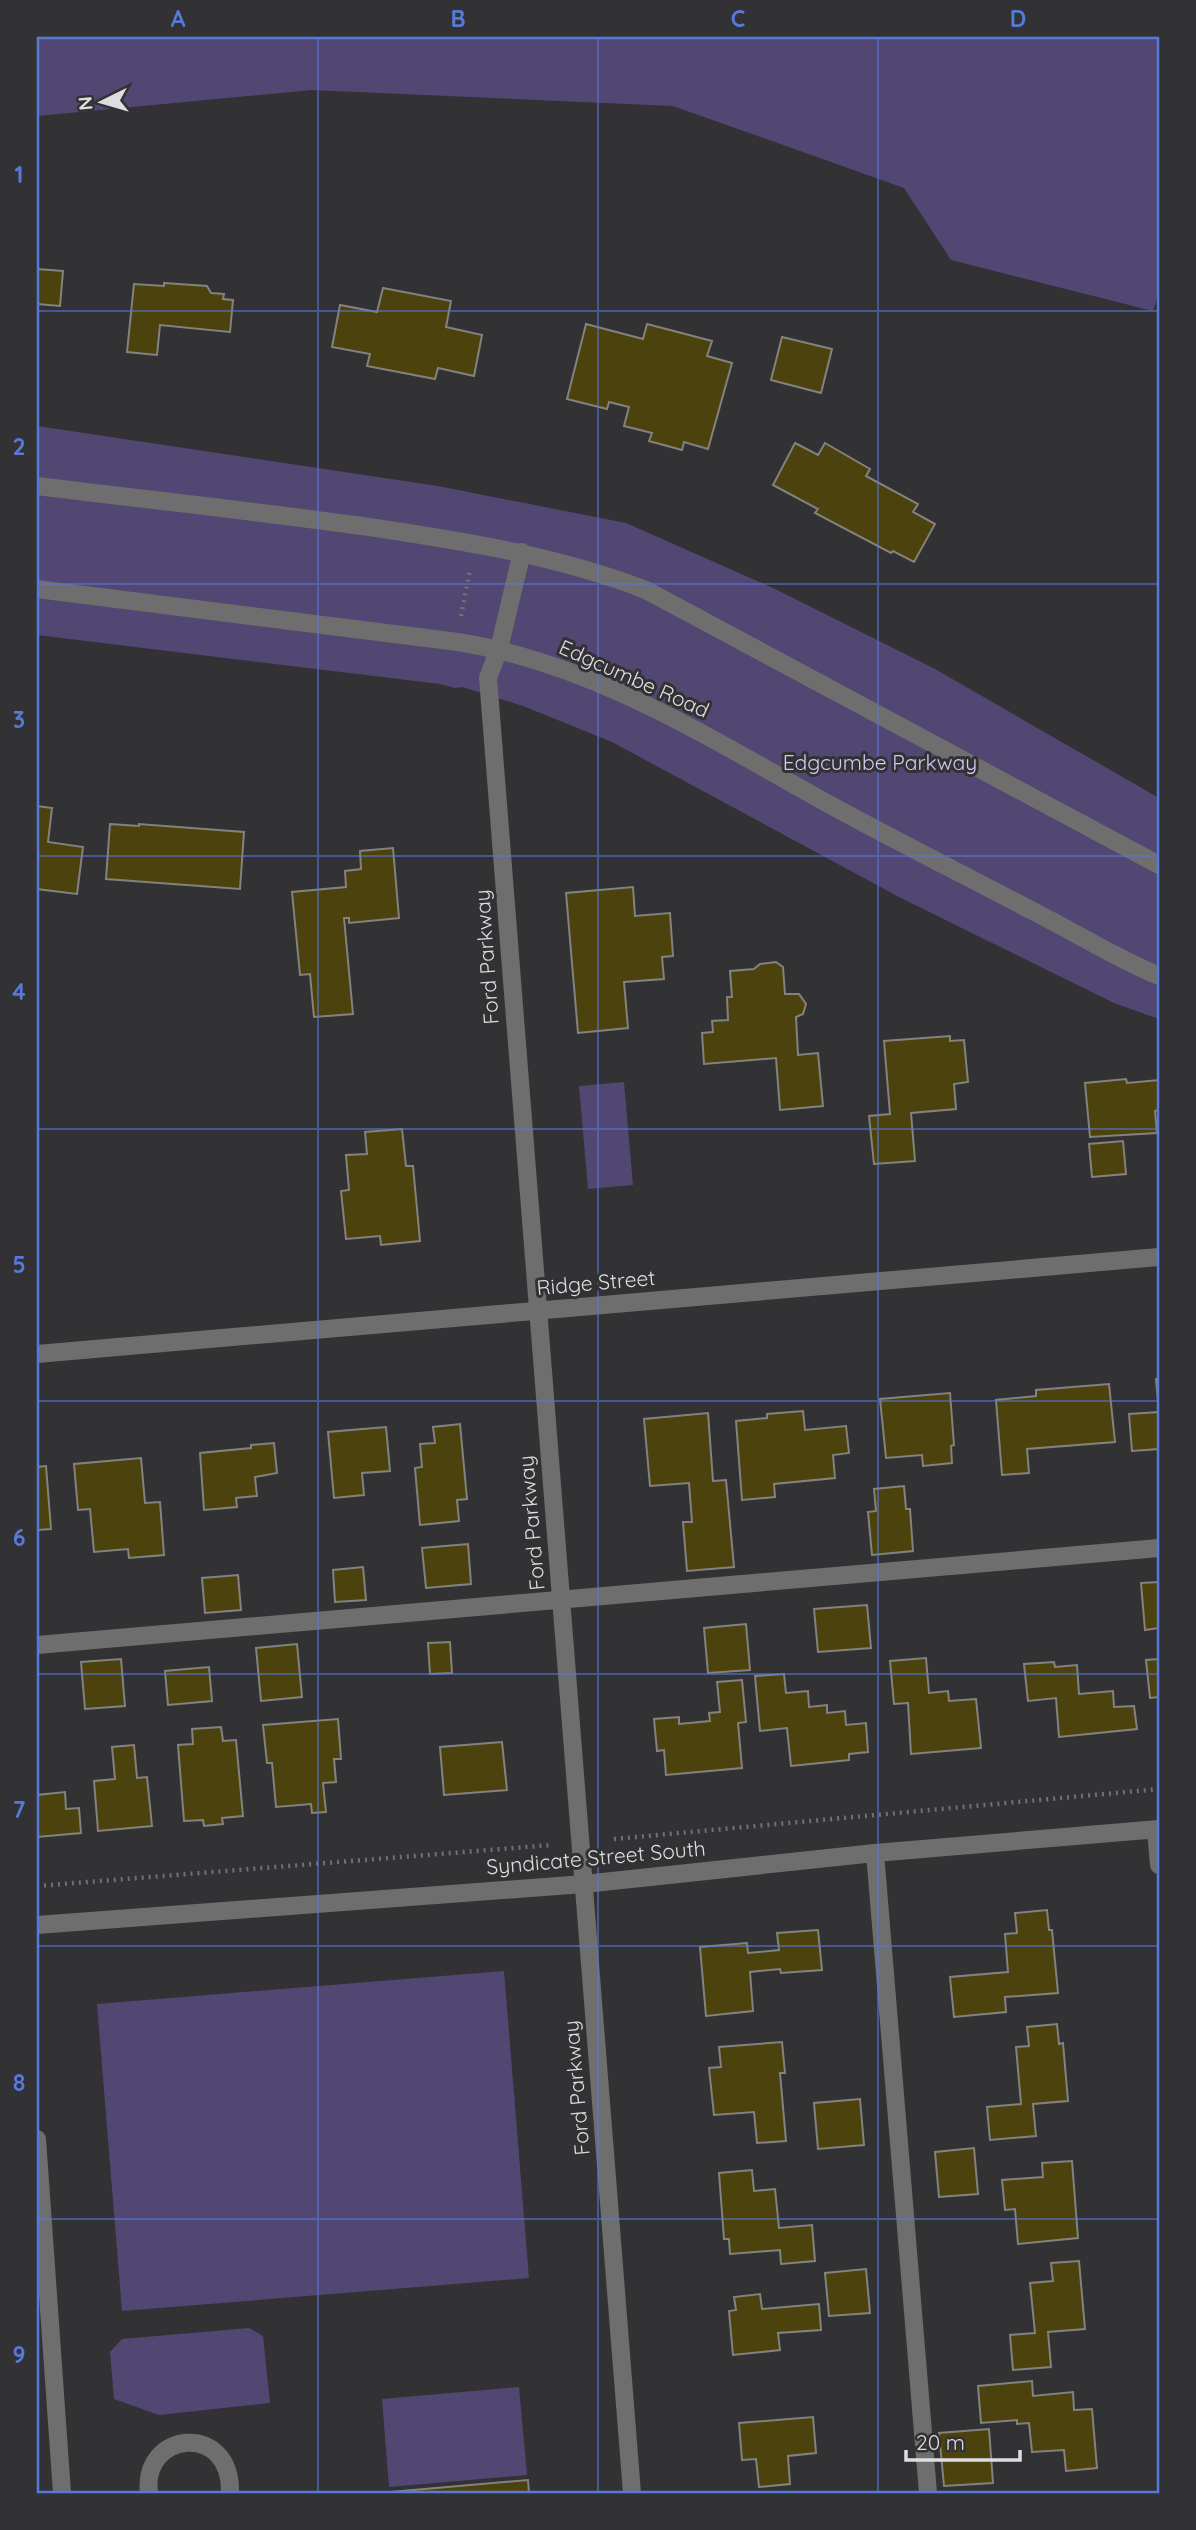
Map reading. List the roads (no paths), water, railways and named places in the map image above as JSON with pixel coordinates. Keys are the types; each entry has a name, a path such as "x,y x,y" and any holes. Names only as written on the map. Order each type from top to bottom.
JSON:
{"street":[{"path":"37,486 306,518 475,543 522,552 605,574 646,590 1159,865"},
{"name":"Ford Parkway","path":"522,552 499,649 488,678 632,2493"},
{"name":"Edgcumbe Road","path":"37,589 499,649 590,680 668,714 835,807 1159,976"},
{"name":"Ridge Street","path":"37,1354 1159,1257"},
{"path":"37,1645 1159,1548"},
{"path":"1158,1829 1159,1865"},
{"name":"Syndicate Street South","path":"37,1926 584,1884 875,1853 1158,1829"},
{"path":"875,1853 928,2493"},
{"path":"37,2139 62,2493"},
{"path":"149,2493 147,2482 160,2455 169,2447 195,2443 209,2447 223,2459 229,2472 230,2493"}],"park label":[{"name":"Edgcumbe Parkway","path":"880,763"}]}
